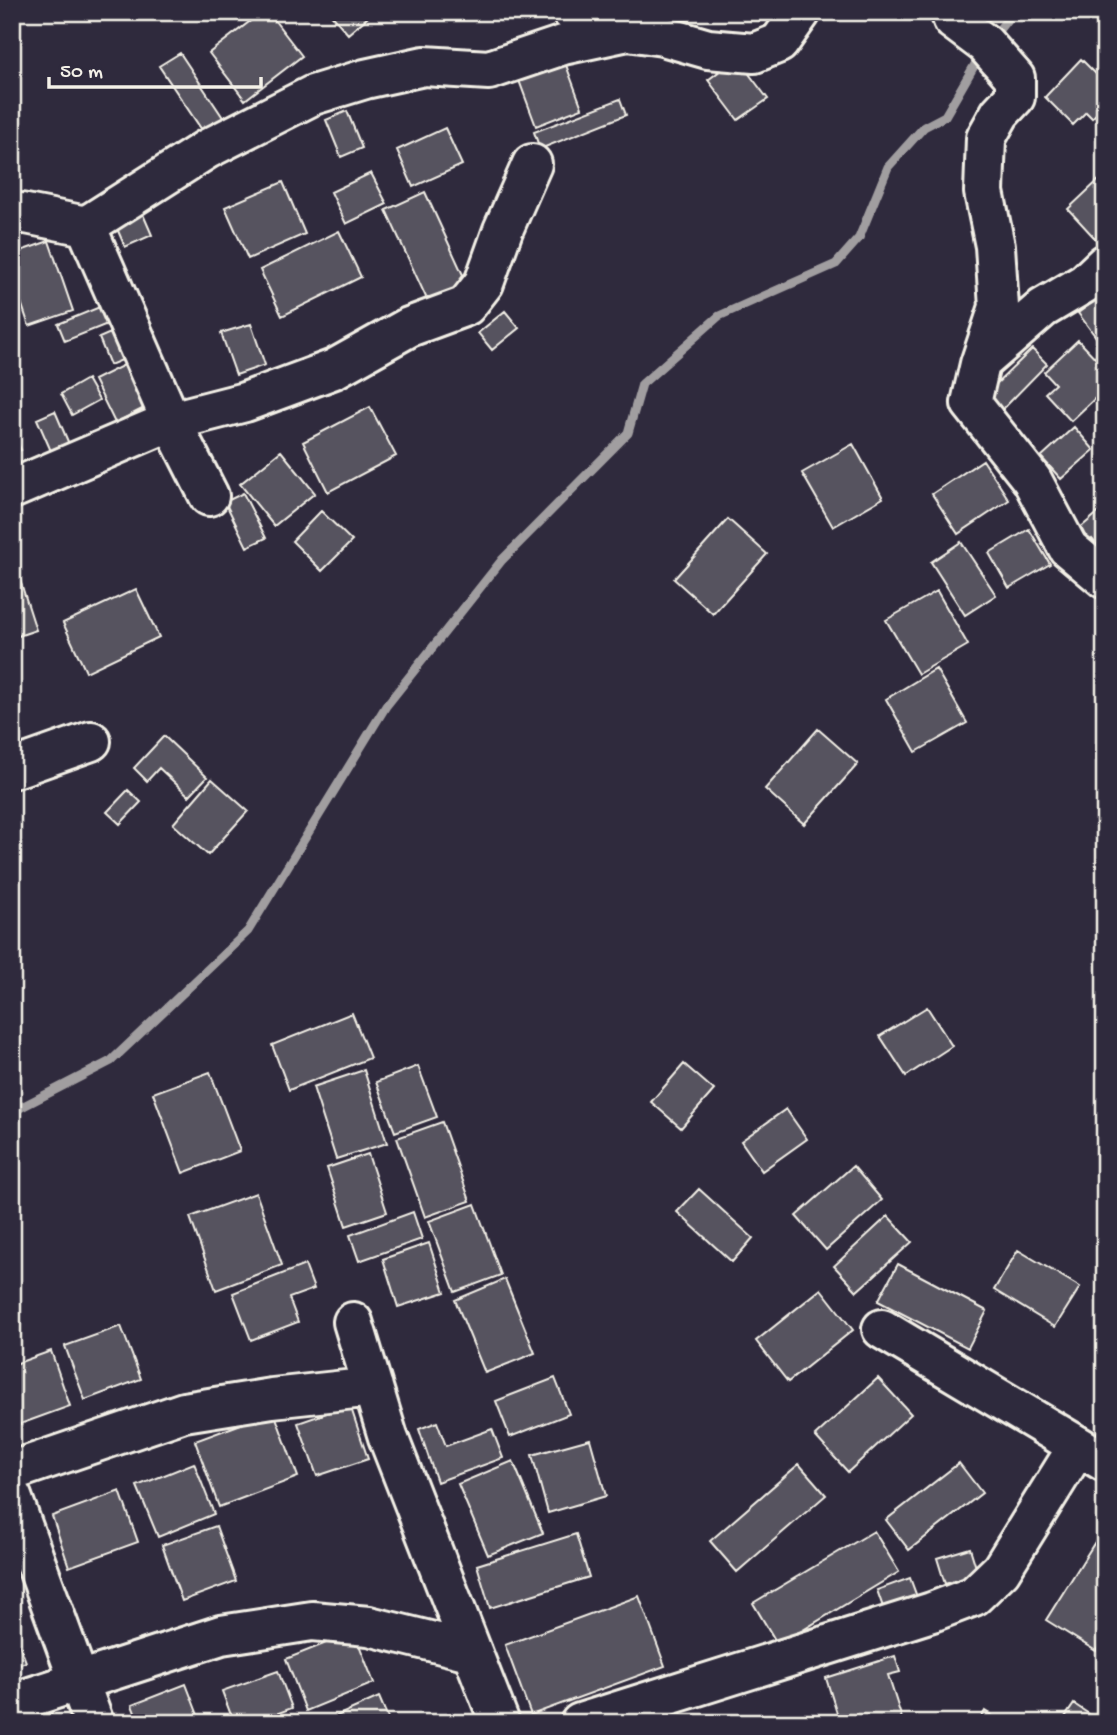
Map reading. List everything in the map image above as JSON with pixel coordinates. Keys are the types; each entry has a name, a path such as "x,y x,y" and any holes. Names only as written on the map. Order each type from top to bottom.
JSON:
{"street":[{"path":"572,12 628,31 663,36 708,50 754,53 779,43 801,12"},
{"path":"950,12 953,20 985,44 1015,78 1015,97 1000,113 986,138 984,192 995,246 999,307 980,364 971,403 1032,480 1068,548 1105,579"},
{"path":"12,217 21,213 86,226 207,149 313,95 365,79 424,66 489,70 563,45 628,31"},
{"path":"12,489 171,421 246,402 334,369 409,327 466,306 484,282 532,163"},
{"path":"86,226 171,421 209,496"},
{"path":"980,364 1043,308 1085,283 1105,264"},
{"path":"12,769 91,741"},
{"path":"353,1322 388,1437 500,1723"},
{"path":"580,1723 932,1612 974,1596 1001,1570 1091,1454 882,1329"},
{"path":"12,1471 184,1412 272,1398 373,1387"},
{"path":"12,1497 94,1723"},
{"path":"12,1703 221,1635 313,1621 369,1626 470,1651"}],"building":[{"path":"262,12 268,12 302,56 245,100 209,53"},
{"path":"329,12 374,12 348,34"},
{"path":"180,53 224,119 204,133 159,66"},
{"path":"563,57 582,108 536,126 517,75"},
{"path":"737,58 768,99 738,120 708,80"},
{"path":"1081,59 1105,83 1105,105 1092,118 1086,112 1073,125 1045,97"},
{"path":"620,99 626,115 540,149 534,132"},
{"path":"347,111 362,148 341,157 326,120"},
{"path":"445,128 462,165 413,187 397,150"},
{"path":"371,173 387,204 346,224 331,192"},
{"path":"1102,177 1105,181 1105,244 1102,246 1068,209"},
{"path":"283,182 305,234 248,259 225,207"},
{"path":"425,192 469,288 430,306 386,210"},
{"path":"139,205 152,235 125,247 112,217"},
{"path":"339,231 361,277 282,316 260,270"},
{"path":"49,241 73,311 29,326 12,275 12,254"},
{"path":"1105,295 1105,349 1078,313"},
{"path":"107,304 115,321 65,341 58,324"},
{"path":"505,311 519,328 492,350 478,333"},
{"path":"251,324 265,365 236,375 221,333"},
{"path":"115,331 127,358 110,365 99,338"},
{"path":"1078,340 1105,368 1105,389 1071,421 1045,393 1055,384 1044,372"},
{"path":"1032,349 1047,364 1000,412 984,396"},
{"path":"130,362 150,405 115,423 94,380"},
{"path":"87,379 99,400 72,415 61,394"},
{"path":"370,407 396,456 328,492 303,442"},
{"path":"55,411 72,451 54,458 37,419"},
{"path":"1074,427 1094,450 1061,479 1041,457"},
{"path":"12,430 21,450 12,454"},
{"path":"853,444 883,498 833,527 802,473"},
{"path":"281,451 315,493 274,526 240,484"},
{"path":"983,460 1009,500 958,534 932,494"},
{"path":"243,493 266,538 247,547 225,502"},
{"path":"1105,507 1104,553 1092,539 1085,545 1074,533"},
{"path":"321,511 352,541 322,571 292,541"},
{"path":"728,519 767,554 713,614 674,579"},
{"path":"1029,529 1050,564 1009,588 989,553"},
{"path":"961,542 996,595 965,615 931,562"},
{"path":"20,580 36,630 12,638 12,582"},
{"path":"136,589 159,637 86,672 63,623"},
{"path":"937,591 968,645 918,674 886,620"},
{"path":"936,669 967,723 916,752 886,699"},
{"path":"818,729 858,764 804,824 765,789"},
{"path":"164,736 207,777 189,796 159,768 147,781 134,768"},
{"path":"212,779 248,811 208,855 173,824"},
{"path":"128,790 141,802 120,824 107,812"},
{"path":"927,1007 952,1046 906,1076 880,1036"},
{"path":"352,1013 370,1058 289,1090 272,1045"},
{"path":"684,1064 714,1090 681,1128 651,1102"},
{"path":"418,1066 437,1117 395,1132 376,1082"},
{"path":"364,1070 387,1143 336,1159 313,1087"},
{"path":"210,1072 240,1151 183,1173 153,1093"},
{"path":"786,1109 807,1139 762,1171 741,1141"},
{"path":"442,1122 470,1201 425,1217 397,1138"},
{"path":"368,1154 387,1212 346,1226 327,1168"},
{"path":"853,1166 882,1200 826,1250 796,1216"},
{"path":"699,1189 753,1238 732,1262 677,1212"},
{"path":"256,1193 282,1265 216,1290 190,1217"},
{"path":"475,1204 501,1275 455,1292 429,1221"},
{"path":"413,1212 422,1239 359,1261 350,1235"},
{"path":"888,1216 912,1242 857,1291 834,1266"},
{"path":"429,1243 445,1292 398,1307 383,1259"},
{"path":"1018,1250 1080,1287 1055,1327 994,1290"},
{"path":"898,1264 987,1311 968,1348 878,1301"},
{"path":"305,1265 314,1289 289,1298 298,1322 251,1340 233,1293"},
{"path":"505,1279 535,1353 485,1373 455,1300"},
{"path":"821,1289 853,1330 788,1382 756,1341"},
{"path":"121,1326 141,1379 85,1400 65,1346"},
{"path":"51,1351 70,1406 12,1427 12,1365"},
{"path":"555,1378 569,1414 510,1437 496,1401"},
{"path":"878,1378 911,1414 848,1472 815,1436"},
{"path":"350,1405 368,1459 317,1476 298,1423"},
{"path":"274,1412 298,1477 219,1507 195,1441"},
{"path":"437,1422 446,1446 492,1429 503,1458 437,1482 419,1429"},
{"path":"590,1439 606,1496 548,1513 532,1455"},
{"path":"513,1461 543,1533 488,1555 458,1484"},
{"path":"194,1463 214,1514 158,1537 137,1486"},
{"path":"959,1463 982,1493 909,1550 886,1520"},
{"path":"799,1464 826,1495 737,1572 710,1541"},
{"path":"120,1491 138,1542 69,1567 52,1516"},
{"path":"216,1526 236,1581 182,1601 162,1545"},
{"path":"1105,1526 1105,1636 1096,1651 1046,1620"},
{"path":"874,1531 899,1572 778,1645 753,1603"},
{"path":"576,1534 589,1577 490,1608 477,1565"},
{"path":"970,1548 978,1574 945,1584 937,1558"},
{"path":"910,1578 917,1597 884,1610 877,1590"},
{"path":"639,1596 665,1666 531,1715 505,1645"},
{"path":"12,1625 26,1662 12,1667"},
{"path":"354,1632 374,1683 306,1711 286,1659"},
{"path":"895,1656 900,1672 888,1675 903,1722 840,1723 826,1678"},
{"path":"278,1671 292,1708 252,1723 234,1723 222,1691"},
{"path":"186,1684 201,1723 139,1723 132,1705"},
{"path":"379,1697 390,1723 321,1723"},
{"path":"1074,1704 1101,1722 1101,1723 1061,1723"},
{"path":"985,1711 1004,1723 978,1723"},
{"path":"51,1713 54,1723 23,1723"}],"waterway":[{"path":"991,40 1013,12"},
{"path":"12,1112 111,1061 248,931 386,706 502,560 628,433 642,384 719,316 836,264 859,238 888,167 924,127 945,116 981,54"}]}
